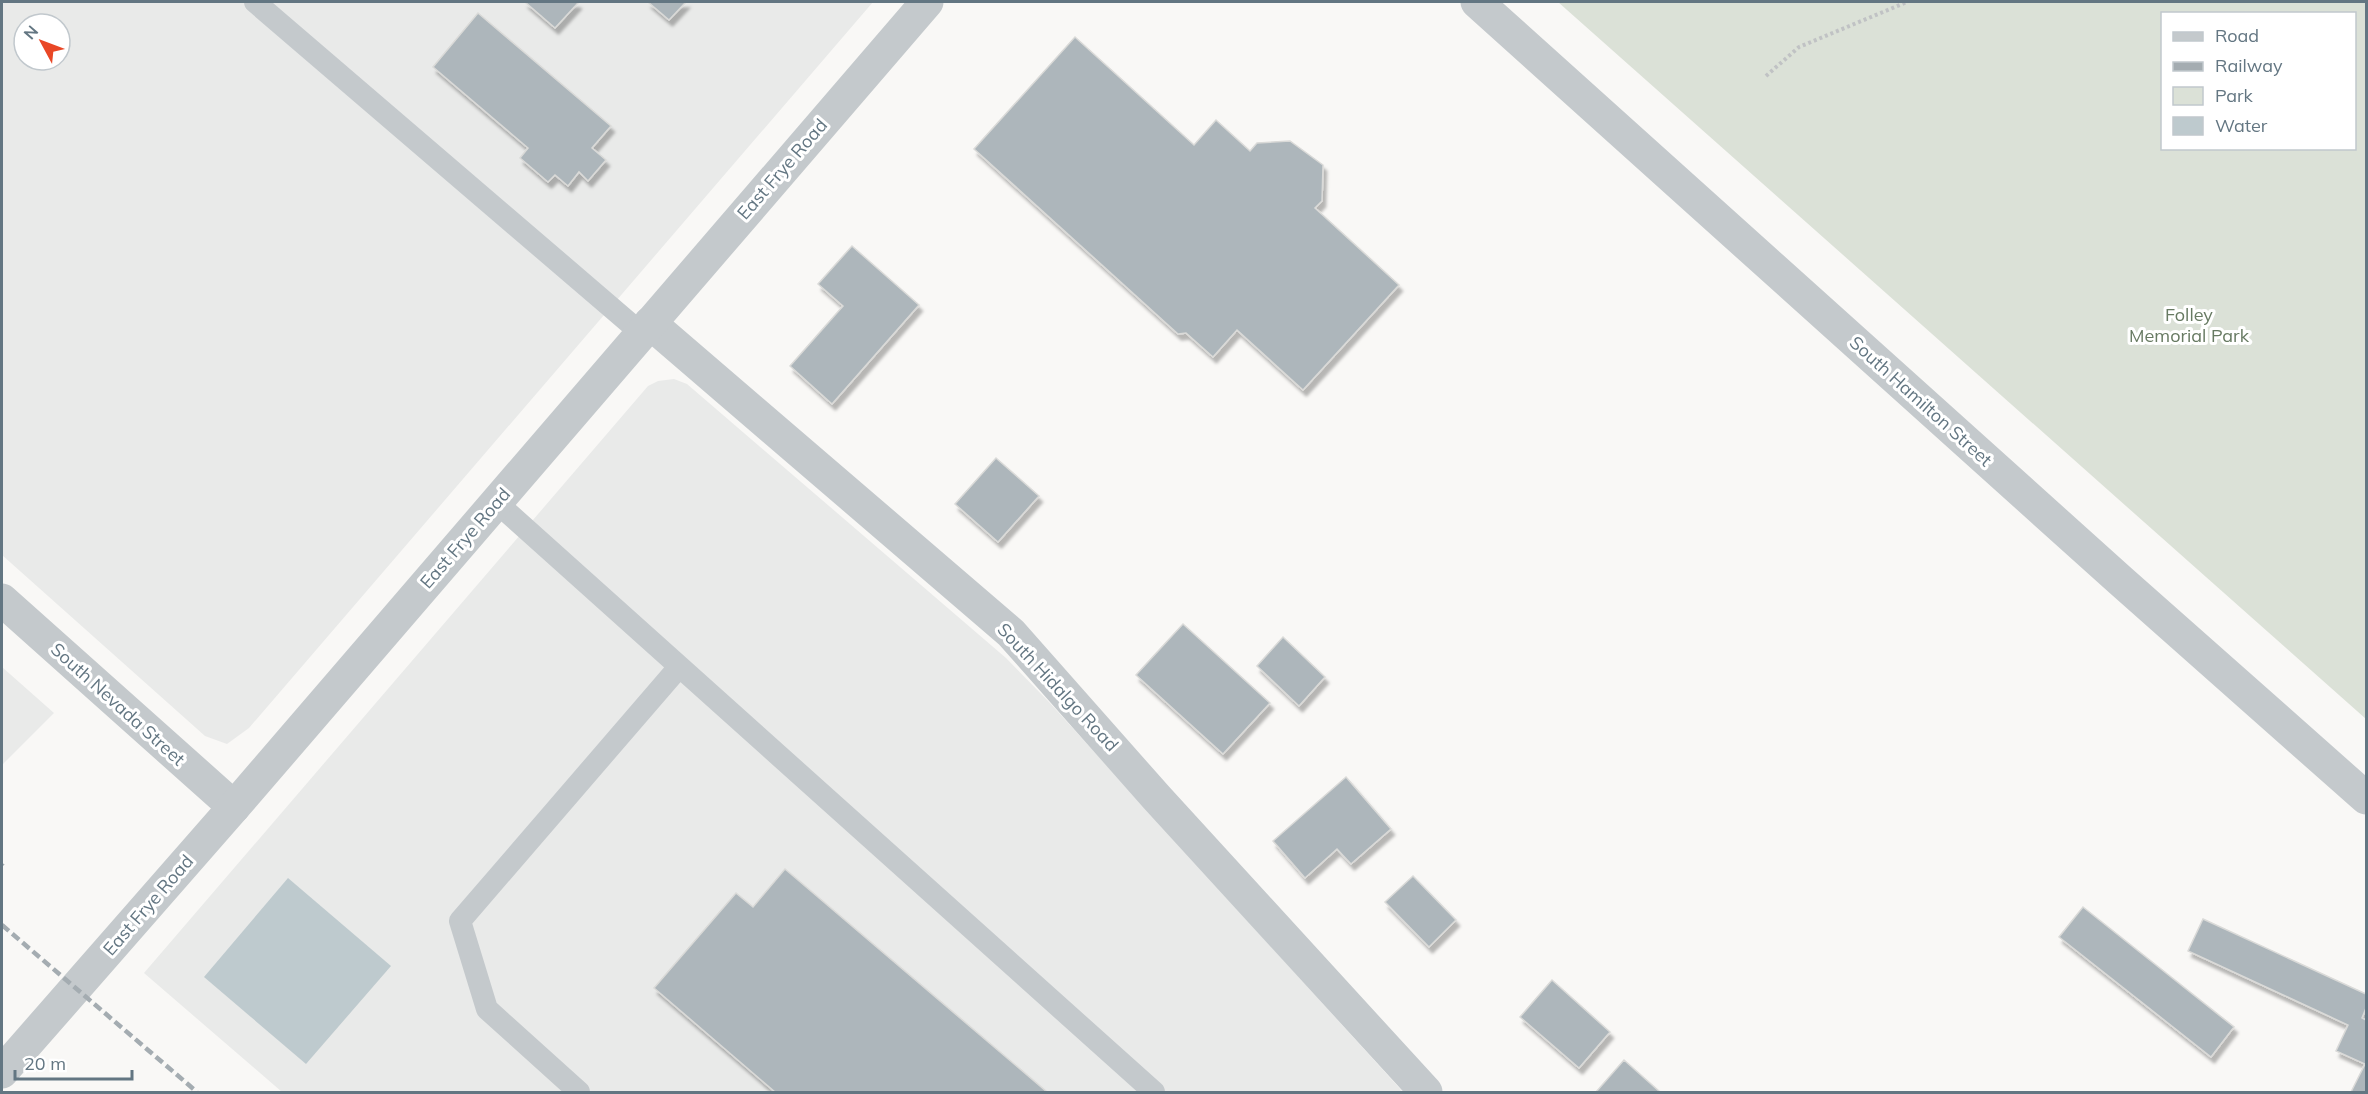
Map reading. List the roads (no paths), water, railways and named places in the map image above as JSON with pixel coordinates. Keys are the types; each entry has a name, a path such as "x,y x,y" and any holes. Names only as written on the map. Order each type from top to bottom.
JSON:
{"street":[{"name":"East Frye Road","path":"2,1072 234,807 927,2"},
{"name":"South Hamilton Street","path":"1476,2 2121,581 2367,798"},
{"name":"South Hidalgo Road","path":"645,328 1011,633 1157,798 1426,1092"},
{"name":"South Nevada Street","path":"2,600 234,807"}],"lane":[{"path":"255,2 645,328"},
{"path":"496,502 1154,1092"},
{"path":"579,1092 487,1009 460,921 679,667"}],"water":[{"path":"288,878 391,966 306,1064 204,977"}],"railway":[{"path":"2,925 197,1092"}],"park label":[{"name":"Folley Memorial Park","path":"2189,324"}]}
